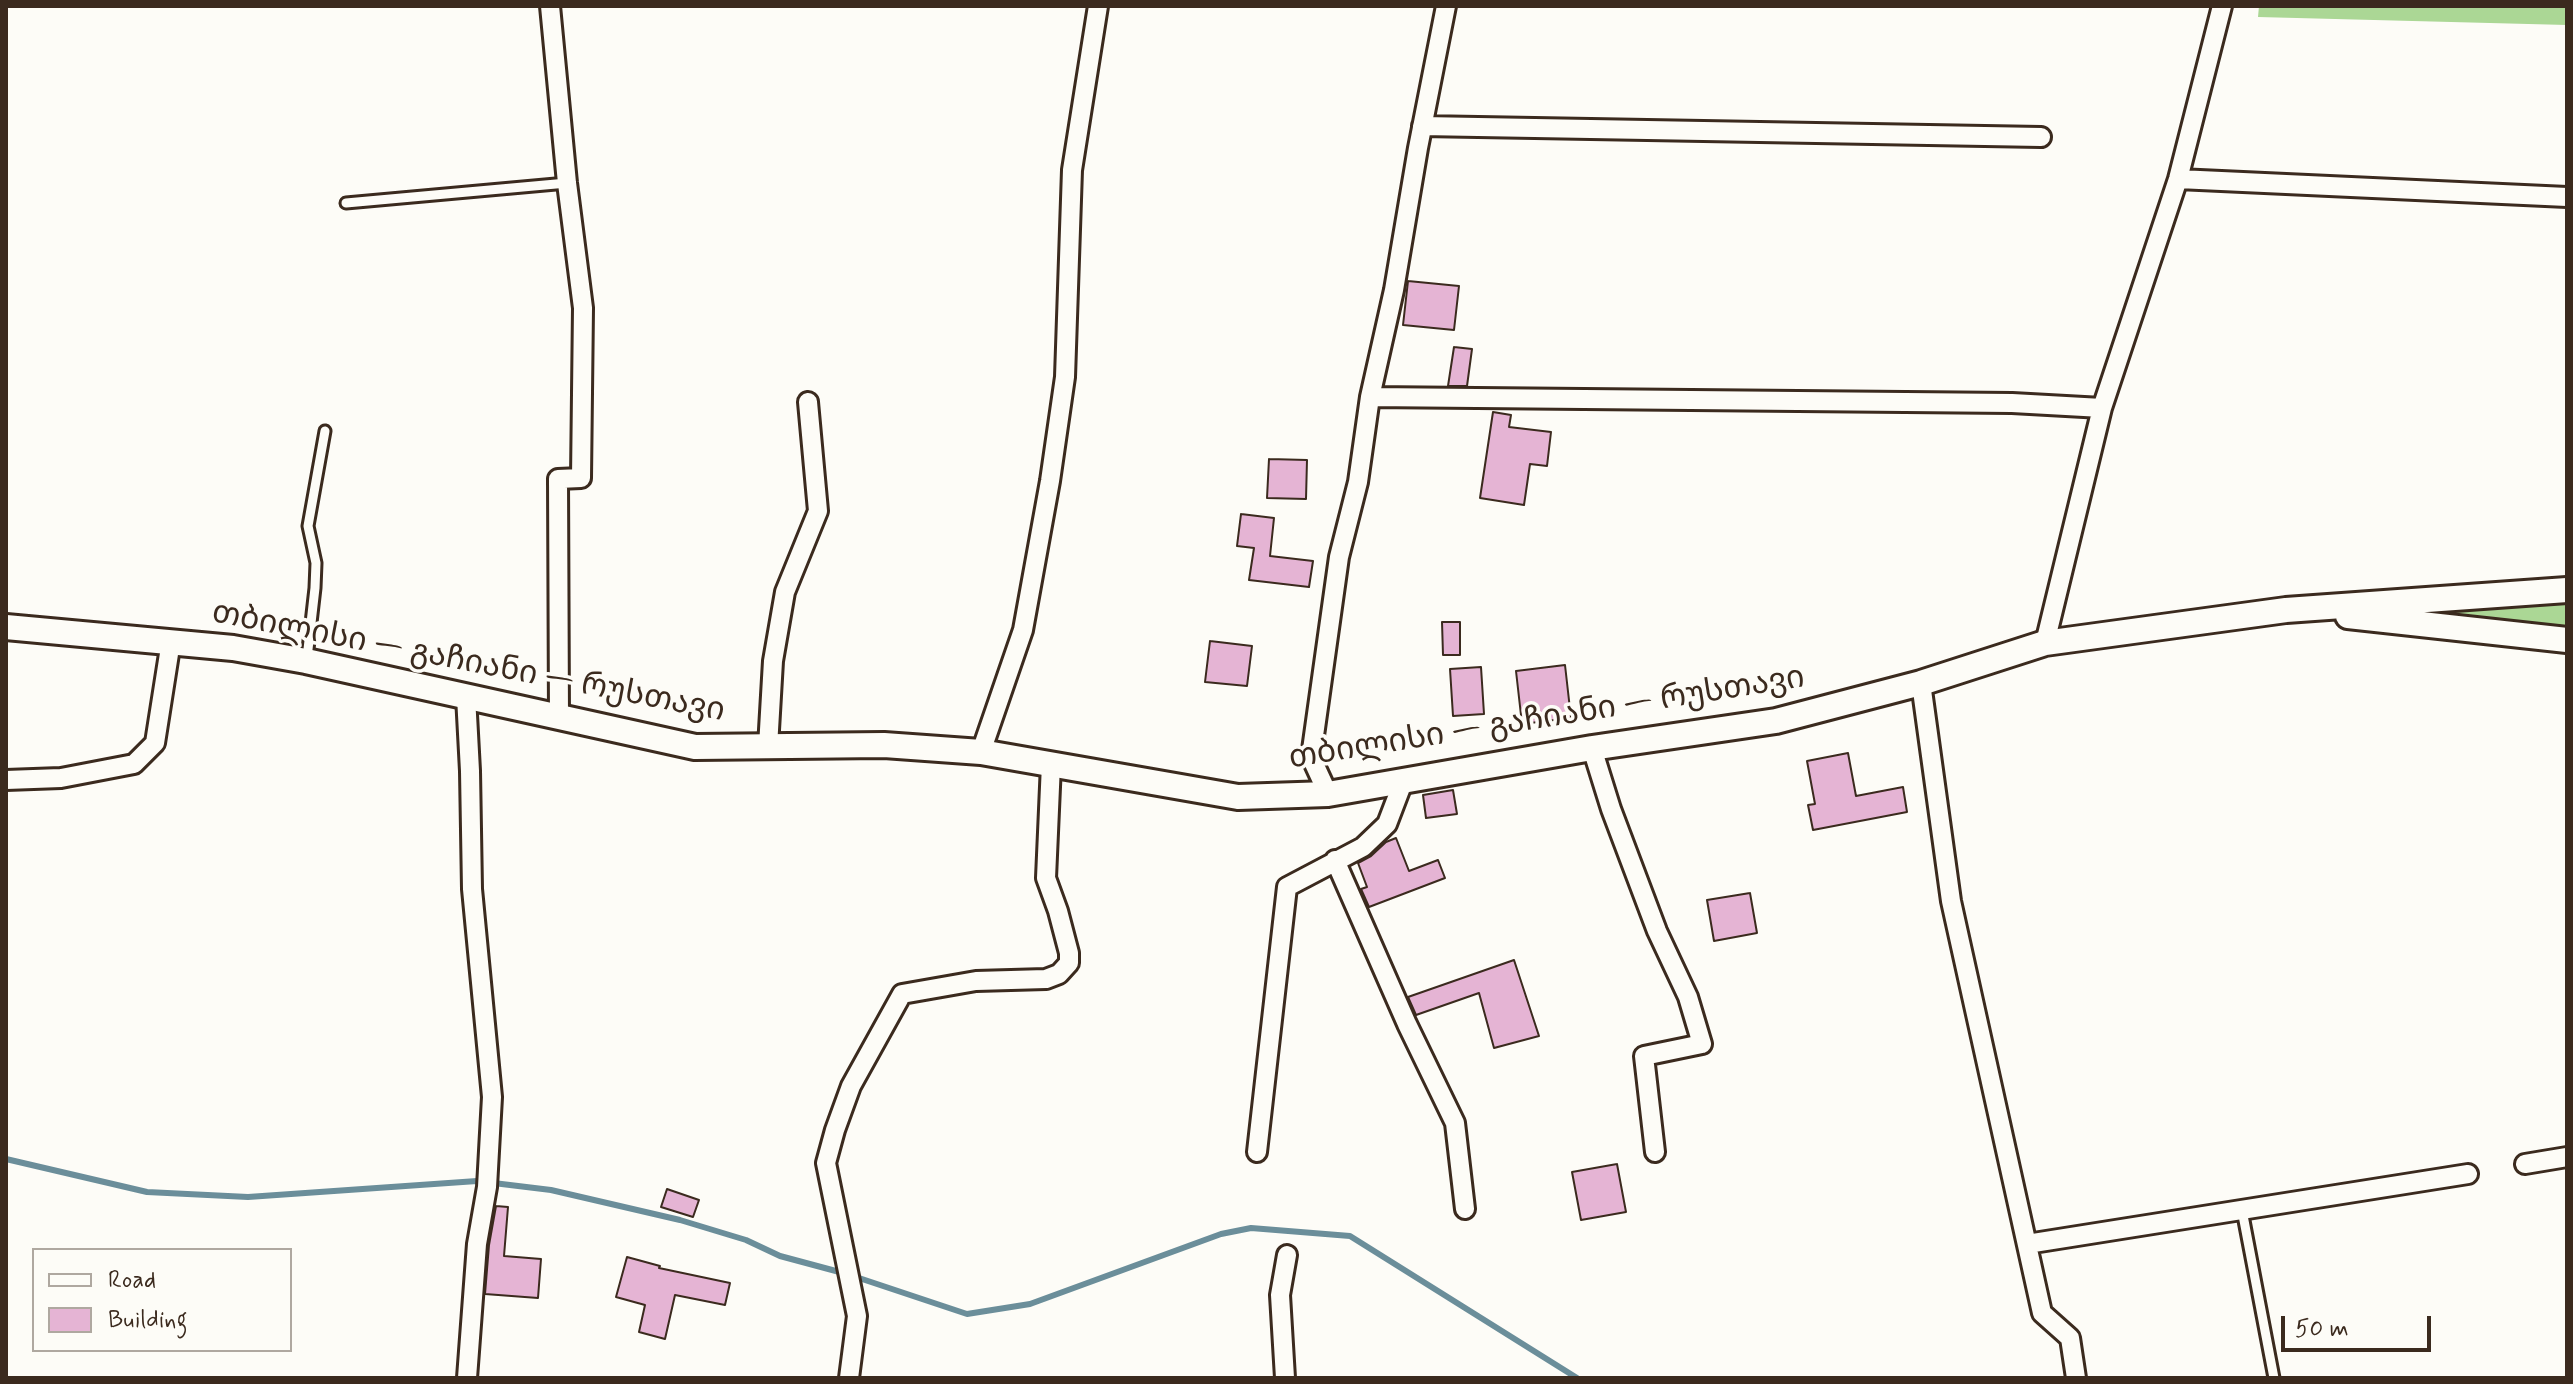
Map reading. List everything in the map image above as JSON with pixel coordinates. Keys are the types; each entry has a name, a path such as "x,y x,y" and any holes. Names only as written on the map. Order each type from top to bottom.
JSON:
{"main road":[{"name":"თბილისი — გაჩიანი — რუსთავი","path":"6,627 233,648 306,661 695,747 884,745 981,752 1238,797 1328,794 1592,748 1776,721 1921,683 2045,643 2286,610 2567,590"},
{"name":"თბილისი — გაჩიანი — რუსთავი","path":"2286,610 2567,640"}],"street":[{"path":"550,6 583,308 581,478 558,479 559,718"},
{"path":"981,752 1023,630 1050,481 1065,377 1072,170 1098,6"},
{"path":"1328,794 1311,757 1339,557 1358,482 1370,397 1394,290 1446,6"},
{"path":"2045,643 2102,408 2178,179 2222,6"},
{"path":"1422,126 2041,137"},
{"path":"2178,179 2567,197"},
{"path":"1370,397 2012,403 2102,408"},
{"path":"768,747 773,661 785,592 818,511 808,402"},
{"path":"6,780 61,778 134,764 155,743 171,641"},
{"path":"1921,683 1951,901 2042,1313 2070,1338 2076,1378"},
{"path":"466,696 472,889 492,1097 487,1187 477,1244 467,1378"},
{"path":"1592,748 1616,822 1657,931 1688,997 1702,1044 1644,1056 1655,1152"},
{"path":"849,1378 857,1316 826,1163 835,1130 851,1086 902,994 976,981 1046,979 1059,974 1069,963 1065,939 1046,878 1051,764"},
{"path":"1257,1152 1287,887 1363,847 1387,824 1403,782"},
{"path":"1335,860 1407,1024 1455,1123 1465,1209"},
{"path":"2525,1164 2567,1157"},
{"path":"2027,1244 2468,1174"},
{"path":"1285,1378 1280,1295 1287,1255"}],"lane":[{"path":"346,203 567,183"},
{"path":"306,661 316,563 308,526 325,431"},
{"path":"2242,1210 2274,1378"}],"green space":[{"path":"2259,6 2567,6 2567,25 2258,17"},
{"path":"2567,604 2567,630 2383,612"}],"building":[{"path":"1408,281 1459,286 1454,330 1403,325"},
{"path":"1454,347 1472,349 1467,386 1448,386"},
{"path":"1493,412 1511,415 1509,427 1551,432 1547,466 1530,464 1524,505 1480,498"},
{"path":"1269,459 1307,460 1306,499 1267,498"},
{"path":"1241,514 1274,518 1270,556 1313,561 1309,587 1249,580 1254,548 1237,546"},
{"path":"1442,622 1460,622 1460,655 1443,655"},
{"path":"1210,641 1252,646 1247,686 1205,682"},
{"path":"1565,665 1571,718 1522,724 1516,671"},
{"path":"1481,667 1484,714 1453,716 1450,669"},
{"path":"1848,753 1856,796 1903,787 1907,812 1813,830 1808,805 1815,804 1807,761"},
{"path":"1453,790 1457,814 1426,818 1423,795"},
{"path":"1396,838 1409,871 1438,860 1445,878 1369,907 1361,889 1367,887 1358,863"},
{"path":"1750,893 1757,933 1714,941 1707,900"},
{"path":"1514,960 1539,1036 1494,1048 1479,993 1416,1015 1408,997"},
{"path":"1617,1164 1626,1212 1581,1220 1572,1172"},
{"path":"667,1189 699,1200 693,1217 661,1207"},
{"path":"496,1206 508,1207 504,1256 541,1259 538,1298 485,1294"},
{"path":"627,1257 659,1268 730,1283 725,1305 675,1295 665,1339 639,1332 645,1305 616,1297"}],"waterway":[{"path":"6,1159 147,1192 248,1197 477,1181 551,1190 680,1220 746,1240 780,1256 847,1274 967,1314 1030,1304 1221,1234 1251,1228 1350,1236 1577,1378"}]}
